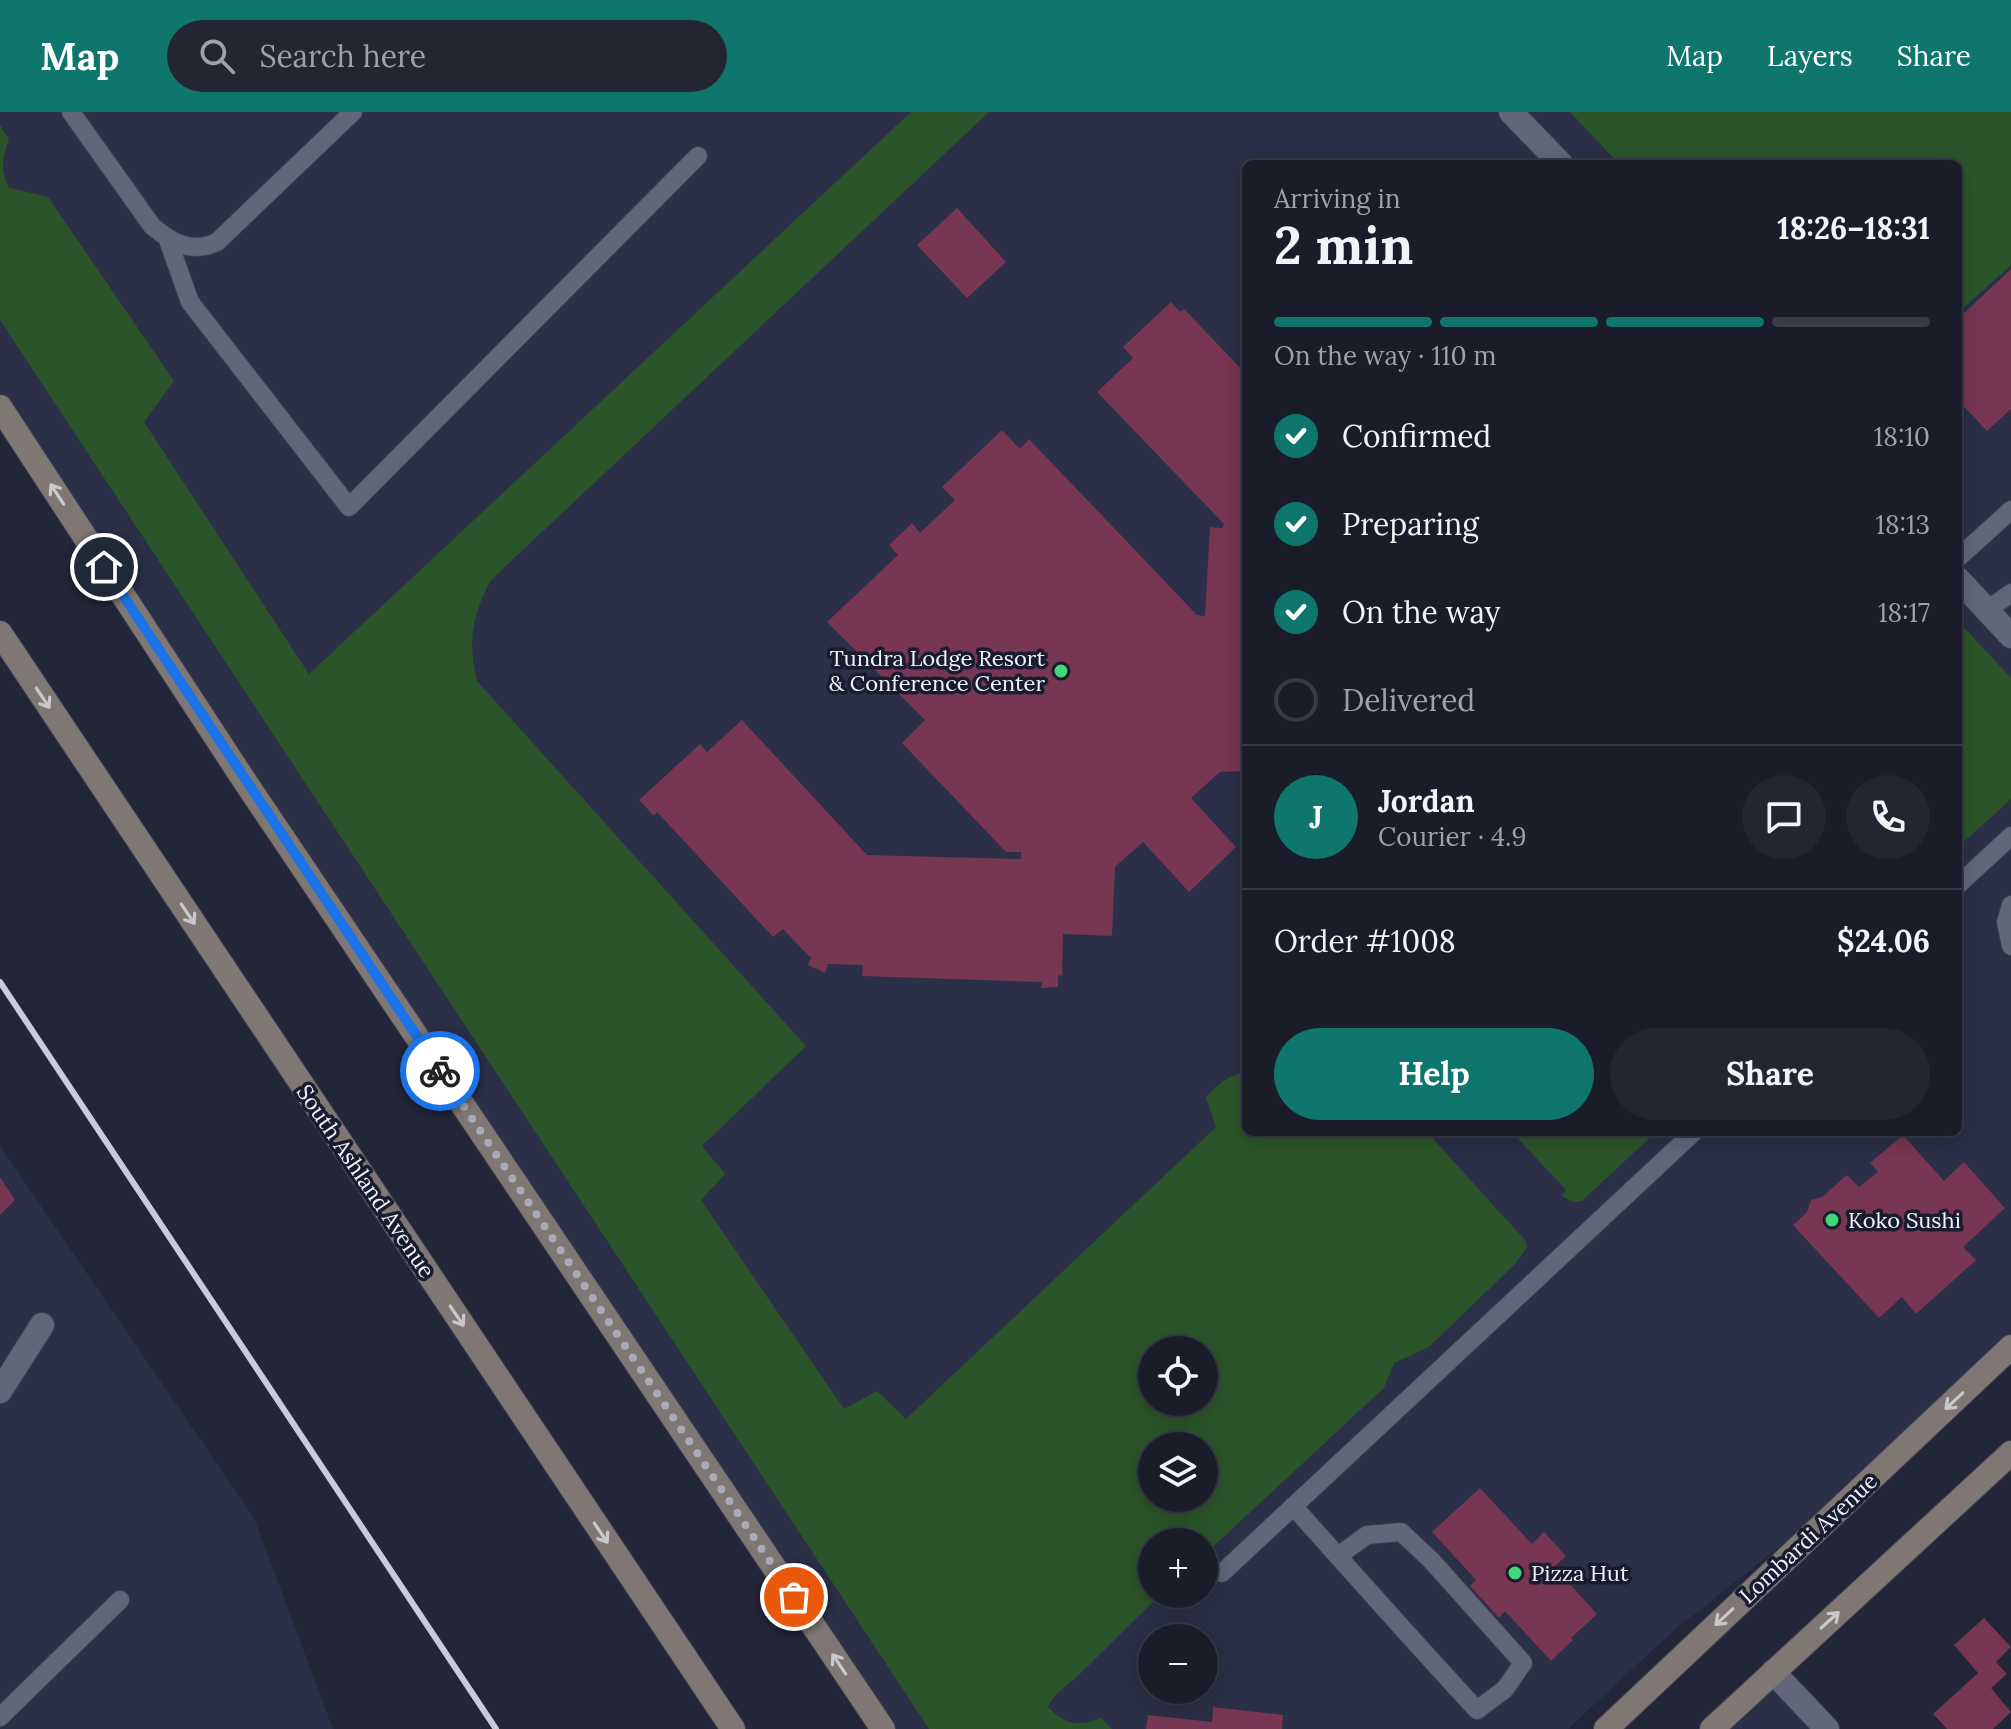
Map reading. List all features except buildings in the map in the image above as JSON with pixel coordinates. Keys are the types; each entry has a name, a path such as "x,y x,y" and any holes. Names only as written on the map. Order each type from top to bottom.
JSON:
{"main road":[{"path":"0,407 253,793 883,1729"},
{"name":"South Ashland Avenue","path":"0,633 733,1729"},
{"name":"Lombardi Avenue","path":"1606,1729 2011,1347"},
{"path":"1712,1729 2011,1453"},
{"path":"696,1674 751,1729"}],"street":[{"path":"1511,112 1557,160"},
{"path":"1962,583 2011,636"},
{"path":"0,1391 42,1325"},
{"path":"1773,1672 1827,1729"}],"lane":[{"path":"71,112 152,226 168,240 203,249 217,242 353,112"},
{"path":"168,240 190,302 349,507 698,156"},
{"path":"1962,554 2011,510"},
{"path":"1987,610 2011,593"},
{"path":"1962,881 2011,836"},
{"path":"2011,905 2006,922 2011,946"},
{"path":"1222,1573 1690,1136"},
{"path":"1293,1506 1338,1556 1477,1710 1505,1689 1523,1663 1431,1560 1401,1532 1367,1535 1338,1556"},
{"path":"0,1717 120,1600"}],"shaded area":[{"path":"0,112 2011,112 2011,1347 1898,1453 1672,1632 1568,1729 883,1729 0,407"},
{"path":"0,1146 254,1518 333,1729 0,1729"},
{"path":"1773,1672 1827,1729 1712,1729"}],"green space":[{"path":"911,112 989,112 491,580 475,618 472,641 477,681 806,1046 702,1146 725,1174 701,1200 844,1409 877,1391 906,1419 1216,1127 1206,1098 1223,1081 1242,1073 1242,1136 1431,1136 1525,1240 1527,1247 1515,1264 1429,1347 1394,1363 1384,1388 1218,1542 1218,1528 1138,1528 1138,1608 1148,1608 1059,1692 1048,1707 1066,1721 1085,1723 1101,1718 1112,1729 929,1729 0,320 0,125 9,139 3,164 9,188 48,197 174,381 144,422 309,674"},
{"path":"1570,112 2011,112 2011,265 1962,309 1962,160 1615,160"},
{"path":"1962,625 2011,678 2011,799 1962,843"},
{"path":"1516,1136 1652,1136 1582,1201 1573,1202 1562,1196 1566,1190"}],"railway":[{"path":"0,982 496,1729"}],"way so far":[{"path":"440,1071 794,1597"}],"place":[{"name":"Tundra Lodge Resort & Conference Center","path":"1061,671"},
{"name":"Koko Sushi","path":"1832,1220"},
{"name":"Pizza Hut","path":"1515,1573"}],"route":[{"path":"104,567 440,1071"}]}
